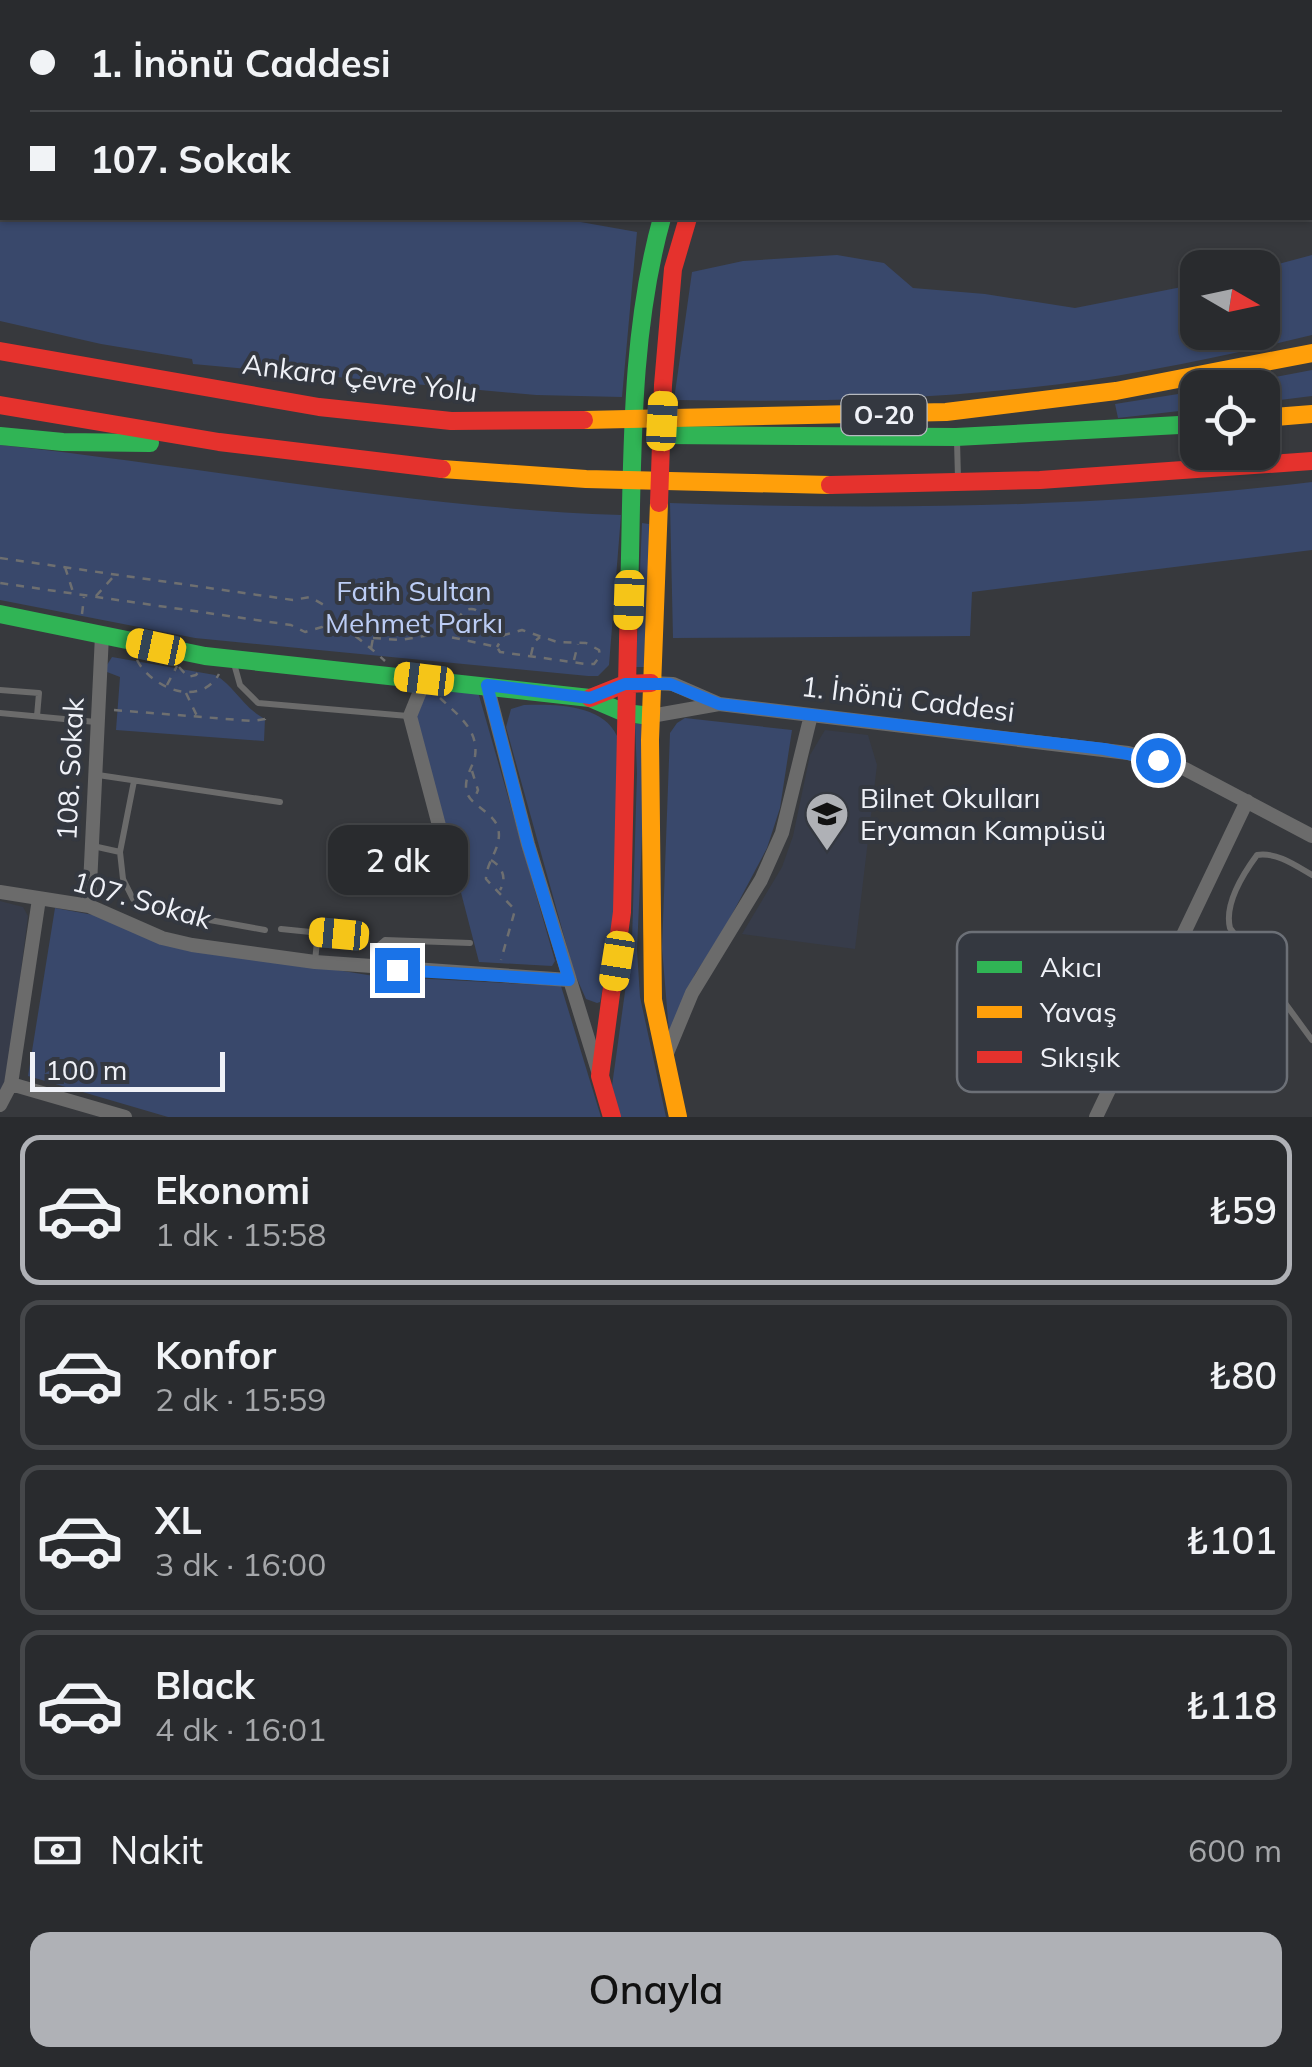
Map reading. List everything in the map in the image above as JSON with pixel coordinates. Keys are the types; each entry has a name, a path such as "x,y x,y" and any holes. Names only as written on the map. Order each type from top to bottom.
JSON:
{"main road":[{"path":"612,1117 600,1076 622,912 625,684 637,383 648,277 662,220"},
{"path":"678,1117 654,1000 650,951 651,683 663,385 673,270 687,220"},
{"path":"0,335 83,368"},
{"name":"Ankara Çevre Yolu","path":"0,351 319,407 451,421 849,417 946,412 1116,391 1312,354"},
{"path":"0,405 248,446 584,479 854,486 959,484 1114,478 1312,461"},
{"path":"1280,417 1312,414"},
{"path":"451,421 724,438 956,437 1180,425"},
{"path":"0,436 63,442 248,446"},
{"path":"0,614 226,666 487,685 590,698 625,713 651,716"},
{"path":"590,698 625,684 651,683"}],"street":[{"name":"108. Sokak","path":"89,906 102,635"},
{"path":"429,680 410,716 441,834"},
{"path":"651,683 674,684 719,704"},
{"path":"487,685 528,844 600,1076"},
{"path":"651,716 719,704"},
{"name":"1. İnönü Caddesi","path":"719,704 1128,753 1185,769 1312,836"},
{"path":"665,1059 692,993 761,880 782,833 811,715"},
{"path":"1185,932 1247,802"},
{"name":"107. Sokak","path":"0,892 89,906 162,938 315,962 569,980"},
{"path":"0,1105 10,1084 39,899"},
{"path":"583,1024 595,1032 607,1024"},
{"path":"10,1084 125,1117"},
{"path":"1096,1117 1108,1092"}],"lane":[{"path":"956,437 959,484"},
{"path":"226,666 247,695 258,703 410,716"},
{"path":"0,690 40,693 37,716"},
{"path":"0,713 98,716"},
{"path":"95,775 280,802"},
{"path":"134,781 120,852 125,886 134,898 146,907 264,930"},
{"path":"92,846 120,852"},
{"path":"1233,932 1228,917 1231,903 1257,856 1270,854 1312,874"},
{"path":"281,929 360,936"},
{"path":"315,962 318,932"},
{"path":"374,968 377,947 385,940 470,943"},
{"path":"1287,1006 1312,1040"}],"path":[{"path":"0,558 293,600 310,596 324,605 326,620 317,630 306,632 291,625 0,582"},
{"path":"65,567 74,593"},
{"path":"96,596 116,575"},
{"path":"80,630 84,595"},
{"path":"467,642 469,633 482,625 482,617 474,609 462,612 459,618 460,626 469,633"},
{"path":"326,620 373,638 401,640 436,634 532,658 594,664 600,656 595,646 557,642 522,630 504,635 497,647"},
{"path":"344,627 398,676"},
{"path":"532,658 534,642 542,636"},
{"path":"371,649 373,638"},
{"path":"135,642 137,661 144,673 166,688 185,692 204,688 216,681 226,666"},
{"path":"573,662 578,643"},
{"path":"166,688 178,664"},
{"path":"429,680 436,695 462,718 473,736 476,747 466,786 473,801 498,826 498,844 486,880 514,910 497,976"},
{"path":"185,692 198,716"},
{"path":"98,716 265,719 271,704"},
{"path":"471,770 478,790 473,801"},
{"path":"490,860 501,868 504,876 498,893"}],"shaded area":[{"name":"Bilnet Okulları Eryaman Kampüsü","path":"825,730 868,735 877,765 855,949 742,934 782,867 793,836 810,755"},
{"path":"0,901 23,907 28,916 7,1080 0,1095"}],"green space":[{"path":"0,220 569,220 637,232 622,397 536,395 193,364 192,359 0,321"},
{"path":"837,255 884,263 913,288 1075,308 1180,287 1180,350 1249,350 1098,379 938,396 674,400 692,272 743,261"},
{"path":"1312,255 1312,335 1280,343 1280,263"},
{"path":"1312,370 1312,396 1280,400 1280,376"},
{"path":"1180,394 1180,411 1118,418 1115,404"},
{"name":"Fatih Sultan Mehmet Parkı","path":"0,445 387,496 621,515 609,665 598,676 588,676 195,638 0,600"},
{"path":"1312,482 1312,550 972,592 970,636 673,638 670,503 991,505 1152,497"},
{"path":"642,523 649,524 648,667 636,667"},
{"path":"112,657 215,675 265,719 264,741 116,730 120,677 107,672"},
{"path":"430,688 478,692 555,961 552,966 479,962 414,711"},
{"path":"524,705 563,706 589,712 610,725 617,736 616,922 597,1003 586,999 574,972 506,727 511,709"},
{"path":"685,718 792,730 780,808 767,848 720,937 695,974 669,1032 662,948 670,733"},
{"path":"647,723 637,950 640,997 666,1117 619,1117 612,1086 632,941 635,724"},
{"path":"55,908 110,918 162,942 374,976 561,986 601,1117 168,1117 28,1076"}],"traffic: fast":[{"path":"629,596 638,358 662,220"},
{"path":"663,435 956,437 1180,425"},
{"path":"0,436 63,442 150,443"},
{"path":"0,614 205,656 590,698 625,713 651,716"}],"traffic: slow":[{"path":"584,420 946,412 1116,391 1312,353"},
{"path":"1280,417 1312,414"},
{"path":"442,469 586,479 830,485"},
{"path":"659,503 650,740 653,1000 678,1117"}],"traffic: jam":[{"path":"659,503 663,385 673,269 687,220"},
{"path":"0,351 319,407 451,421 584,420"},
{"path":"0,405 219,442 442,469"},
{"path":"830,485 1040,480 1312,461"},
{"path":"612,1117 600,1076 622,912 629,596"},
{"path":"590,698 625,684 651,683"}],"place":[{"name":"Bilnet Okulları Eryaman Kampüsü","path":"827,852"}],"route":[{"path":"397,970 569,980 528,844 487,685 590,698 625,684 674,684 719,704 1104,749 1158,760"}]}
